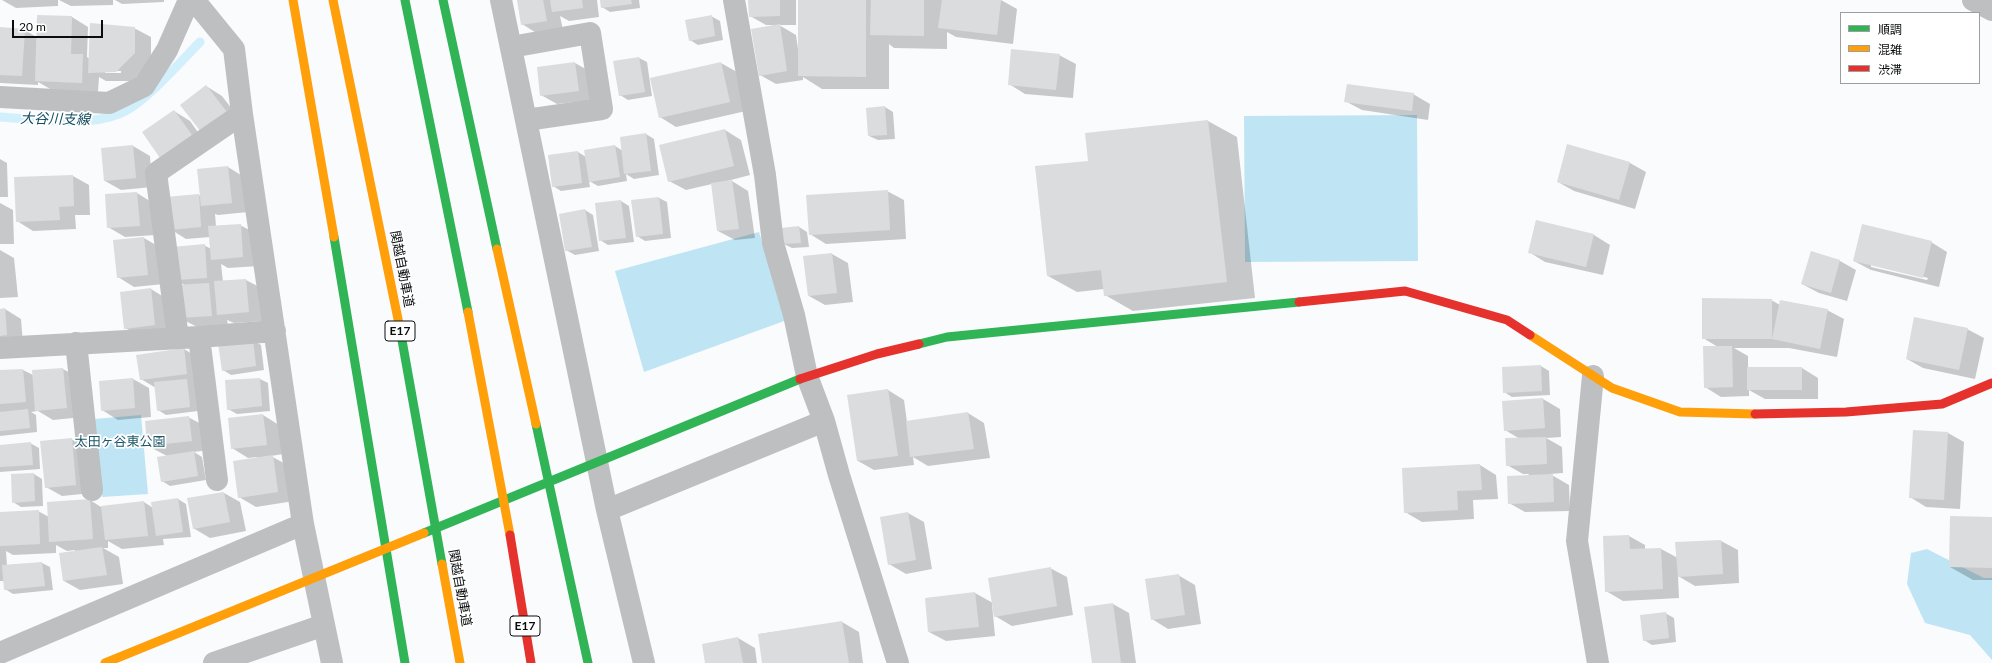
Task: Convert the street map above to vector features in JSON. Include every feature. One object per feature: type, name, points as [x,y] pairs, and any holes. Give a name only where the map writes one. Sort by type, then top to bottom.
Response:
[{"type":"main road","points":[[294,0],[405,663]]},
{"type":"main road","name":"関越自動車道","points":[[333,0],[391,277],[460,663]]},
{"type":"main road","name":"E17","points":[[405,0],[459,260],[516,572],[531,663]]},
{"type":"main road","points":[[443,0],[588,663]]},
{"type":"main road","points":[[105,663],[722,409],[807,376],[877,354],[947,337],[1405,291],[1507,320],[1612,388],[1680,412],[1770,414],[1846,412],[1942,404],[1992,383]]},
{"type":"street","points":[[0,97],[109,103],[144,86],[167,50],[189,0]]},
{"type":"street","points":[[194,0],[234,49],[242,114],[303,524],[332,663]]},
{"type":"street","points":[[501,0],[607,510],[644,663]]},
{"type":"street","points":[[734,0],[765,175],[774,243],[794,315],[807,376],[824,421],[839,475],[898,663]]},
{"type":"street","points":[[1973,0],[1992,10]]},
{"type":"street","points":[[511,47],[590,33],[602,109],[526,120]]},
{"type":"street","points":[[217,480],[156,173],[242,114]]},
{"type":"street","points":[[0,348],[188,338],[275,331]]},
{"type":"street","points":[[76,343],[92,490]]},
{"type":"street","points":[[1593,376],[1577,541],[1598,663]]},
{"type":"street","points":[[607,510],[824,421]]},
{"type":"street","points":[[0,653],[303,524]]},
{"type":"street","points":[[214,663],[324,625]]},
{"type":"green space","points":[[1417,115],[1418,261],[1245,262],[1244,116]]},
{"type":"green space","points":[[759,232],[787,320],[644,372],[615,271]]},
{"type":"green space","name":"太田ヶ谷東公園","points":[[141,415],[148,494],[102,497],[94,419]]},
{"type":"green space","points":[[1927,549],[1984,578],[1992,578],[1992,660],[1970,635],[1925,623],[1907,584],[1911,553]]},
{"type":"building","points":[[517,0],[543,0],[547,21],[521,25]]},
{"type":"building","points":[[550,0],[582,0],[583,8],[552,12]]},
{"type":"building","points":[[600,0],[631,0],[632,4],[601,8]]},
{"type":"building","points":[[748,0],[780,0],[780,16],[749,17]]},
{"type":"building","points":[[798,0],[866,0],[866,77],[798,76]]},
{"type":"building","points":[[871,0],[924,0],[924,36],[870,35]]},
{"type":"building","points":[[942,0],[1001,0],[997,35],[938,28]]},
{"type":"building","points":[[37,15],[72,16],[71,54],[83,54],[82,83],[35,81]]},
{"type":"building","points":[[712,15],[715,36],[689,41],[685,20]]},
{"type":"building","points":[[90,23],[135,27],[135,53],[116,72],[88,73]]},
{"type":"building","points":[[780,24],[787,71],[759,76],[751,29]]},
{"type":"building","points":[[0,27],[25,29],[22,76],[0,75]]},
{"type":"building","points":[[1011,49],[1060,54],[1056,90],[1008,85]]},
{"type":"building","points":[[639,57],[645,92],[619,96],[613,61]]},
{"type":"building","points":[[575,62],[579,91],[540,96],[537,67]]},
{"type":"building","points":[[721,62],[730,102],[659,118],[650,78]]},
{"type":"building","points":[[1347,84],[1414,93],[1412,111],[1344,102]]},
{"type":"building","points":[[206,85],[227,112],[201,132],[180,105]]},
{"type":"building","points":[[885,106],[887,135],[868,136],[866,108]]},
{"type":"building","points":[[174,110],[192,135],[160,158],[142,132]]},
{"type":"building","points":[[1208,120],[1227,282],[1104,296],[1101,270],[1047,276],[1035,166],[1088,161],[1085,133]]},
{"type":"building","points":[[725,129],[734,166],[668,182],[659,145]]},
{"type":"building","points":[[646,133],[651,171],[624,174],[620,137]]},
{"type":"building","points":[[1567,144],[1630,162],[1619,200],[1557,182]]},
{"type":"building","points":[[133,145],[136,178],[104,181],[101,148]]},
{"type":"building","points":[[615,145],[620,177],[589,182],[584,150]]},
{"type":"building","points":[[578,151],[582,183],[552,187],[548,155]]},
{"type":"building","points":[[228,166],[232,203],[201,206],[197,169]]},
{"type":"building","points":[[73,175],[74,206],[59,207],[60,220],[16,222],[14,177]]},
{"type":"building","points":[[732,180],[739,229],[717,231],[711,183]]},
{"type":"building","points":[[888,190],[890,230],[809,235],[806,195]]},
{"type":"building","points":[[137,192],[140,226],[107,228],[105,194]]},
{"type":"building","points":[[199,194],[201,227],[169,230],[166,197]]},
{"type":"building","points":[[659,197],[663,234],[636,237],[631,200]]},
{"type":"building","points":[[621,200],[626,238],[599,241],[595,203]]},
{"type":"building","points":[[585,209],[592,247],[565,251],[559,214]]},
{"type":"building","points":[[1536,220],[1594,234],[1586,267],[1528,253]]},
{"type":"building","points":[[241,224],[243,257],[211,260],[208,226]]},
{"type":"building","points":[[1862,224],[1932,241],[1923,278],[1853,261]]},
{"type":"building","points":[[799,226],[801,243],[783,244],[781,228]]},
{"type":"building","points":[[144,237],[148,275],[117,278],[113,240]]},
{"type":"building","points":[[205,244],[207,278],[175,280],[172,247]]},
{"type":"building","points":[[1811,251],[1840,260],[1831,293],[1801,284]]},
{"type":"building","points":[[832,253],[837,293],[808,296],[803,256]]},
{"type":"building","points":[[246,279],[249,312],[217,315],[214,281]]},
{"type":"building","points":[[209,283],[212,316],[179,318],[177,285]]},
{"type":"building","points":[[151,288],[155,325],[124,329],[120,292]]},
{"type":"building","points":[[1702,298],[1772,299],[1772,339],[1702,339]]},
{"type":"building","points":[[1780,300],[1828,309],[1820,349],[1772,339]]},
{"type":"building","points":[[5,308],[7,335],[0,336],[0,309]]},
{"type":"building","points":[[1914,317],[1968,328],[1959,370],[1906,359]]},
{"type":"building","points":[[253,339],[256,366],[222,371],[218,343]]},
{"type":"building","points":[[1703,346],[1732,346],[1733,387],[1704,388]]},
{"type":"building","points":[[184,348],[187,374],[140,380],[136,355]]},
{"type":"building","points":[[1541,365],[1542,391],[1503,393],[1502,367]]},
{"type":"building","points":[[1747,367],[1802,367],[1802,390],[1747,390]]},
{"type":"building","points":[[63,368],[67,408],[35,411],[32,370]]},
{"type":"building","points":[[23,369],[26,402],[0,404],[0,370]]},
{"type":"building","points":[[133,378],[135,408],[101,411],[99,381]]},
{"type":"building","points":[[260,378],[262,406],[227,410],[225,380]]},
{"type":"building","points":[[187,379],[190,407],[157,411],[154,382]]},
{"type":"building","points":[[888,389],[898,456],[857,461],[847,395]]},
{"type":"building","points":[[1543,398],[1545,428],[1504,431],[1502,401]]},
{"type":"building","points":[[28,409],[30,428],[0,431],[0,412]]},
{"type":"building","points":[[968,412],[974,449],[910,457],[906,421]]},
{"type":"building","points":[[263,414],[267,445],[231,449],[228,418]]},
{"type":"building","points":[[189,416],[192,441],[147,446],[145,421]]},
{"type":"building","points":[[1913,430],[1948,432],[1944,500],[1909,498]]},
{"type":"building","points":[[1546,437],[1547,464],[1506,466],[1505,438]]},
{"type":"building","points":[[72,438],[76,485],[45,488],[40,441]]},
{"type":"building","points":[[31,442],[33,465],[0,467],[0,445]]},
{"type":"building","points":[[194,451],[198,476],[161,482],[157,457]]},
{"type":"building","points":[[273,455],[278,492],[238,498],[233,461]]},
{"type":"building","points":[[1480,464],[1482,490],[1457,491],[1458,510],[1404,513],[1402,468]]},
{"type":"building","points":[[34,473],[35,501],[12,503],[11,474]]},
{"type":"building","points":[[1553,474],[1554,502],[1508,504],[1507,476]]},
{"type":"building","points":[[224,492],[230,522],[193,529],[187,498]]},
{"type":"building","points":[[178,498],[183,532],[156,536],[151,502]]},
{"type":"building","points":[[90,499],[93,539],[49,542],[47,502]]},
{"type":"building","points":[[144,501],[148,536],[105,540],[101,506]]},
{"type":"building","points":[[39,510],[40,544],[0,546],[0,512]]},
{"type":"building","points":[[908,512],[916,560],[888,565],[880,517]]},
{"type":"building","points":[[1950,516],[1992,517],[1992,568],[1949,567]]},
{"type":"building","points":[[1629,535],[1630,549],[1661,548],[1663,589],[1605,592],[1603,536]]},
{"type":"building","points":[[1721,540],[1723,574],[1678,577],[1675,542]]},
{"type":"building","points":[[102,547],[107,575],[63,581],[59,553]]},
{"type":"building","points":[[42,562],[45,586],[4,590],[2,565]]},
{"type":"building","points":[[1051,567],[1057,606],[994,617],[988,578]]},
{"type":"building","points":[[1179,574],[1185,615],[1151,620],[1145,579]]},
{"type":"building","points":[[975,592],[979,627],[928,632],[925,598]]},
{"type":"building","points":[[1113,603],[1121,663],[1092,663],[1084,607]]},
{"type":"building","points":[[1666,612],[1669,638],[1643,641],[1640,615]]},
{"type":"building","points":[[842,621],[849,663],[762,663],[758,634]]},
{"type":"building","points":[[738,637],[743,663],[705,663],[702,644]]},
{"type":"waterway","name":"大谷川支線","points":[[0,117],[45,121],[77,121],[107,118],[121,113],[151,92],[200,42]]},
{"type":"traffic: fast","points":[[405,0],[468,312]]},
{"type":"traffic: fast","points":[[443,0],[497,249]]},
{"type":"traffic: fast","points":[[334,237],[405,663]]},
{"type":"traffic: fast","points":[[919,344],[947,337],[1299,302]]},
{"type":"traffic: fast","points":[[400,329],[442,564]]},
{"type":"traffic: fast","points":[[424,533],[800,379]]},
{"type":"traffic: fast","points":[[536,424],[588,663]]},
{"type":"traffic: slow","points":[[293,0],[334,237]]},
{"type":"traffic: slow","points":[[333,0],[400,329]]},
{"type":"traffic: slow","points":[[497,249],[536,424]]},
{"type":"traffic: slow","points":[[468,312],[510,535]]},
{"type":"traffic: slow","points":[[1530,335],[1612,388],[1680,412],[1755,414]]},
{"type":"traffic: slow","points":[[105,663],[424,533]]},
{"type":"traffic: slow","points":[[442,564],[460,663]]},
{"type":"traffic: jam","points":[[1299,302],[1405,291],[1507,320],[1530,335]]},
{"type":"traffic: jam","points":[[800,379],[877,354],[919,344]]},
{"type":"traffic: jam","points":[[1755,414],[1846,412],[1942,404],[1992,383]]},
{"type":"traffic: jam","points":[[510,535],[531,663]]}]
